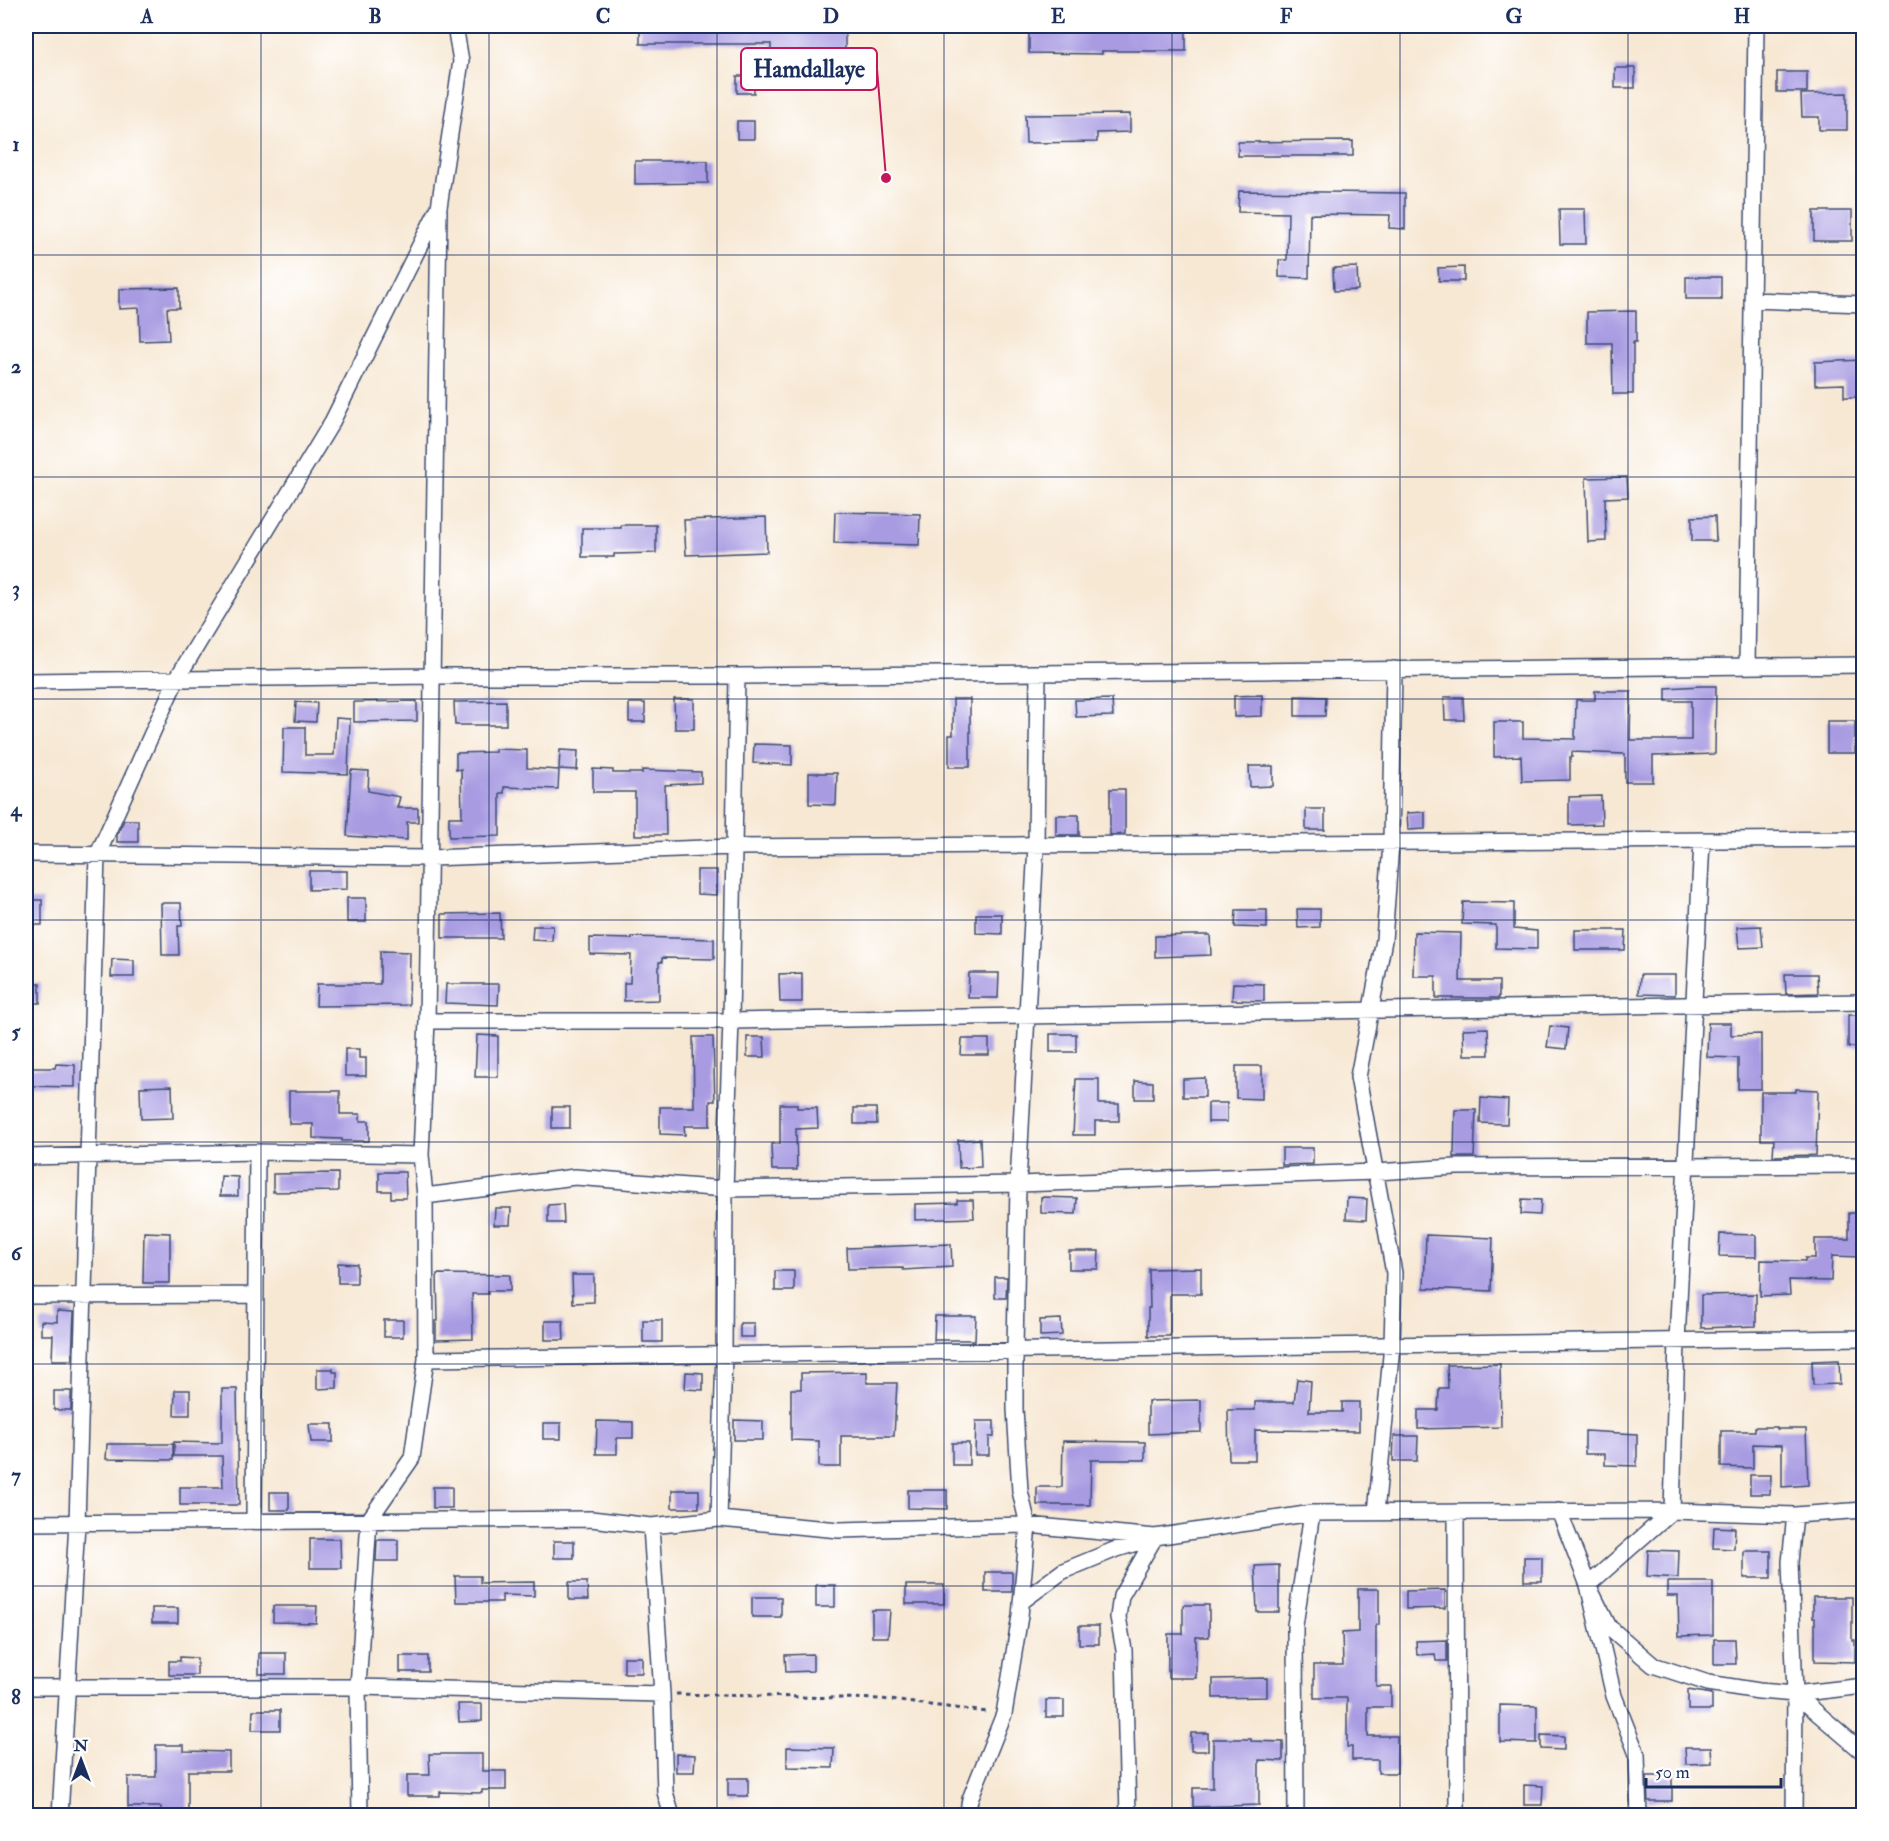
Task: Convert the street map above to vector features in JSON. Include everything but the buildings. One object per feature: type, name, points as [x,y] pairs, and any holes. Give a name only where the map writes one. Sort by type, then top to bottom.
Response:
[{"type":"street","points":[[360,1815],[358,1687],[369,1520],[412,1458],[426,1359],[424,1196],[421,1155],[427,1021],[439,207],[461,61],[455,26]]},
{"type":"street","points":[[1747,666],[1756,26]]},
{"type":"street","points":[[60,1815],[77,1523],[98,855],[176,680],[332,422],[439,207]]},
{"type":"street","points":[[1752,300],[1863,304]]},
{"type":"street","points":[[26,681],[1863,665]]},
{"type":"street","points":[[1376,1513],[1392,1345],[1394,1273],[1358,1077],[1384,940],[1390,843],[1394,669]]},
{"type":"street","points":[[967,1815],[970,1799],[1004,1714],[1021,1602],[1028,1525],[1020,1491],[1015,1409],[1015,1350],[1018,1184],[1036,845],[1038,673]]},
{"type":"street","points":[[718,1519],[724,1354],[725,1190],[737,676]]},
{"type":"street","points":[[26,854],[430,858],[734,848],[1863,839]]},
{"type":"street","points":[[1588,1585],[1672,1511],[1677,1341],[1702,841]]},
{"type":"street","points":[[427,1021],[730,1021],[1863,1002]]},
{"type":"street","points":[[254,1521],[257,1152]]},
{"type":"street","points":[[26,1157],[257,1152],[421,1155]]},
{"type":"street","points":[[424,1196],[575,1177],[725,1190],[1018,1184],[1376,1172],[1456,1167],[1863,1165]]},
{"type":"street","points":[[26,1296],[256,1295]]},
{"type":"street","points":[[426,1359],[1863,1338]]},
{"type":"street","points":[[1021,1602],[1064,1571],[1114,1550],[1155,1537],[1312,1514],[1672,1511],[1795,1515],[1863,1510]]},
{"type":"street","points":[[1559,1511],[1588,1585],[1609,1628],[1653,1665],[1708,1683],[1759,1691],[1794,1694],[1863,1686]]},
{"type":"street","points":[[1456,1512],[1457,1815]]},
{"type":"street","points":[[1296,1815],[1295,1625],[1312,1514]]},
{"type":"street","points":[[1794,1815],[1794,1694],[1790,1562],[1795,1515]]},
{"type":"street","points":[[26,1523],[591,1519],[651,1526],[718,1519],[839,1530],[1028,1525],[1155,1537]]},
{"type":"street","points":[[651,1526],[662,1694],[665,1792],[672,1815]]},
{"type":"street","points":[[1128,1815],[1124,1650],[1118,1617],[1121,1596],[1155,1537]]},
{"type":"street","points":[[1588,1585],[1614,1695],[1637,1754],[1639,1815]]},
{"type":"street","points":[[26,1687],[358,1687],[662,1694]]},
{"type":"street","points":[[1794,1694],[1863,1753]]},
{"type":"path","points":[[662,1694],[882,1699],[1004,1714]]},
{"type":"place","name":"Hamdallaye","points":[[886,178]]}]
